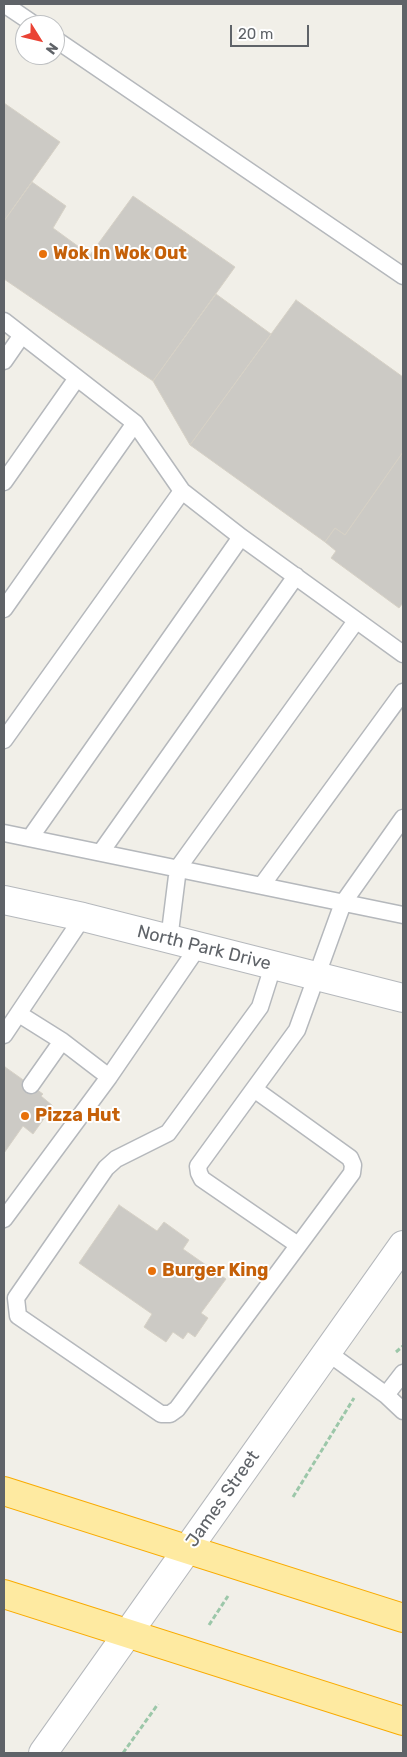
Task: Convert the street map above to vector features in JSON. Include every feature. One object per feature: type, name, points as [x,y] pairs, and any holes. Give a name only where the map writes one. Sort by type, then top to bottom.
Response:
[{"type":"highway","points":[[4,1492],[403,1618]]},
{"type":"highway","points":[[4,1594],[403,1721]]},
{"type":"street","name":"North Park Drive","points":[[4,900],[403,998]]},
{"type":"street","name":"James Street","points":[[43,1753],[403,1245]]},
{"type":"lane","points":[[4,4],[20,15]]},
{"type":"lane","points":[[65,45],[403,276]]},
{"type":"lane","points":[[4,321],[135,423],[182,491],[241,537],[403,654]]},
{"type":"lane","points":[[4,361],[22,336]]},
{"type":"lane","points":[[4,482],[77,378]]},
{"type":"lane","points":[[4,609],[135,423]]},
{"type":"lane","points":[[4,740],[182,491]]},
{"type":"lane","points":[[30,838],[241,537]]},
{"type":"lane","points":[[101,852],[296,576]]},
{"type":"lane","points":[[168,940],[178,868],[356,620]]},
{"type":"lane","points":[[262,885],[403,692]]},
{"type":"lane","points":[[298,1245],[202,1178],[198,1166],[297,1030],[343,902],[403,818]]},
{"type":"lane","points":[[4,833],[403,915]]},
{"type":"lane","points":[[4,1035],[83,918]]},
{"type":"lane","points":[[4,1219],[109,1077],[198,947]]},
{"type":"lane","points":[[254,1089],[350,1158],[353,1165],[352,1173],[177,1409],[170,1414],[161,1414],[18,1316],[15,1308],[16,1298],[106,1168],[116,1159],[168,1133],[260,1007],[274,966]]},
{"type":"lane","points":[[19,1014],[62,1041],[109,1077]]},
{"type":"lane","points":[[31,1085],[62,1041]]},
{"type":"lane","points":[[327,1352],[386,1394],[403,1411]]},
{"type":"lane","points":[[386,1394],[403,1373]]},
{"type":"path","points":[[294,1497],[370,1373],[403,1346]]},
{"type":"path","points":[[209,1625],[228,1596]]},
{"type":"path","points":[[123,1753],[158,1704]]},
{"type":"building","points":[[4,103],[60,142],[4,221]]},
{"type":"building","points":[[32,182],[66,206],[53,228],[90,255],[133,196],[235,267],[153,381],[4,279],[4,221]]},
{"type":"building","points":[[216,294],[271,334],[190,445],[153,381]]},
{"type":"building","points":[[296,300],[403,377],[403,452],[345,535],[335,528],[325,542],[190,445]]},
{"type":"building","points":[[403,452],[403,603],[399,608],[331,558],[336,551],[325,542],[335,528],[345,535]]},
{"type":"building","name":"Pizza Hut","points":[[5,1067],[43,1094],[41,1096],[53,1106],[33,1134],[23,1126],[4,1153]]},
{"type":"building","name":"Burger King","points":[[119,1205],[157,1231],[164,1222],[189,1240],[183,1249],[226,1279],[201,1313],[208,1318],[195,1337],[188,1332],[183,1339],[173,1332],[166,1342],[144,1327],[152,1314],[79,1263]]},
{"type":"place","name":"Wok In Wok Out","points":[[43,254]]},
{"type":"place","name":"Pizza Hut","points":[[25,1116]]},
{"type":"place","name":"Burger King","points":[[152,1271]]}]
